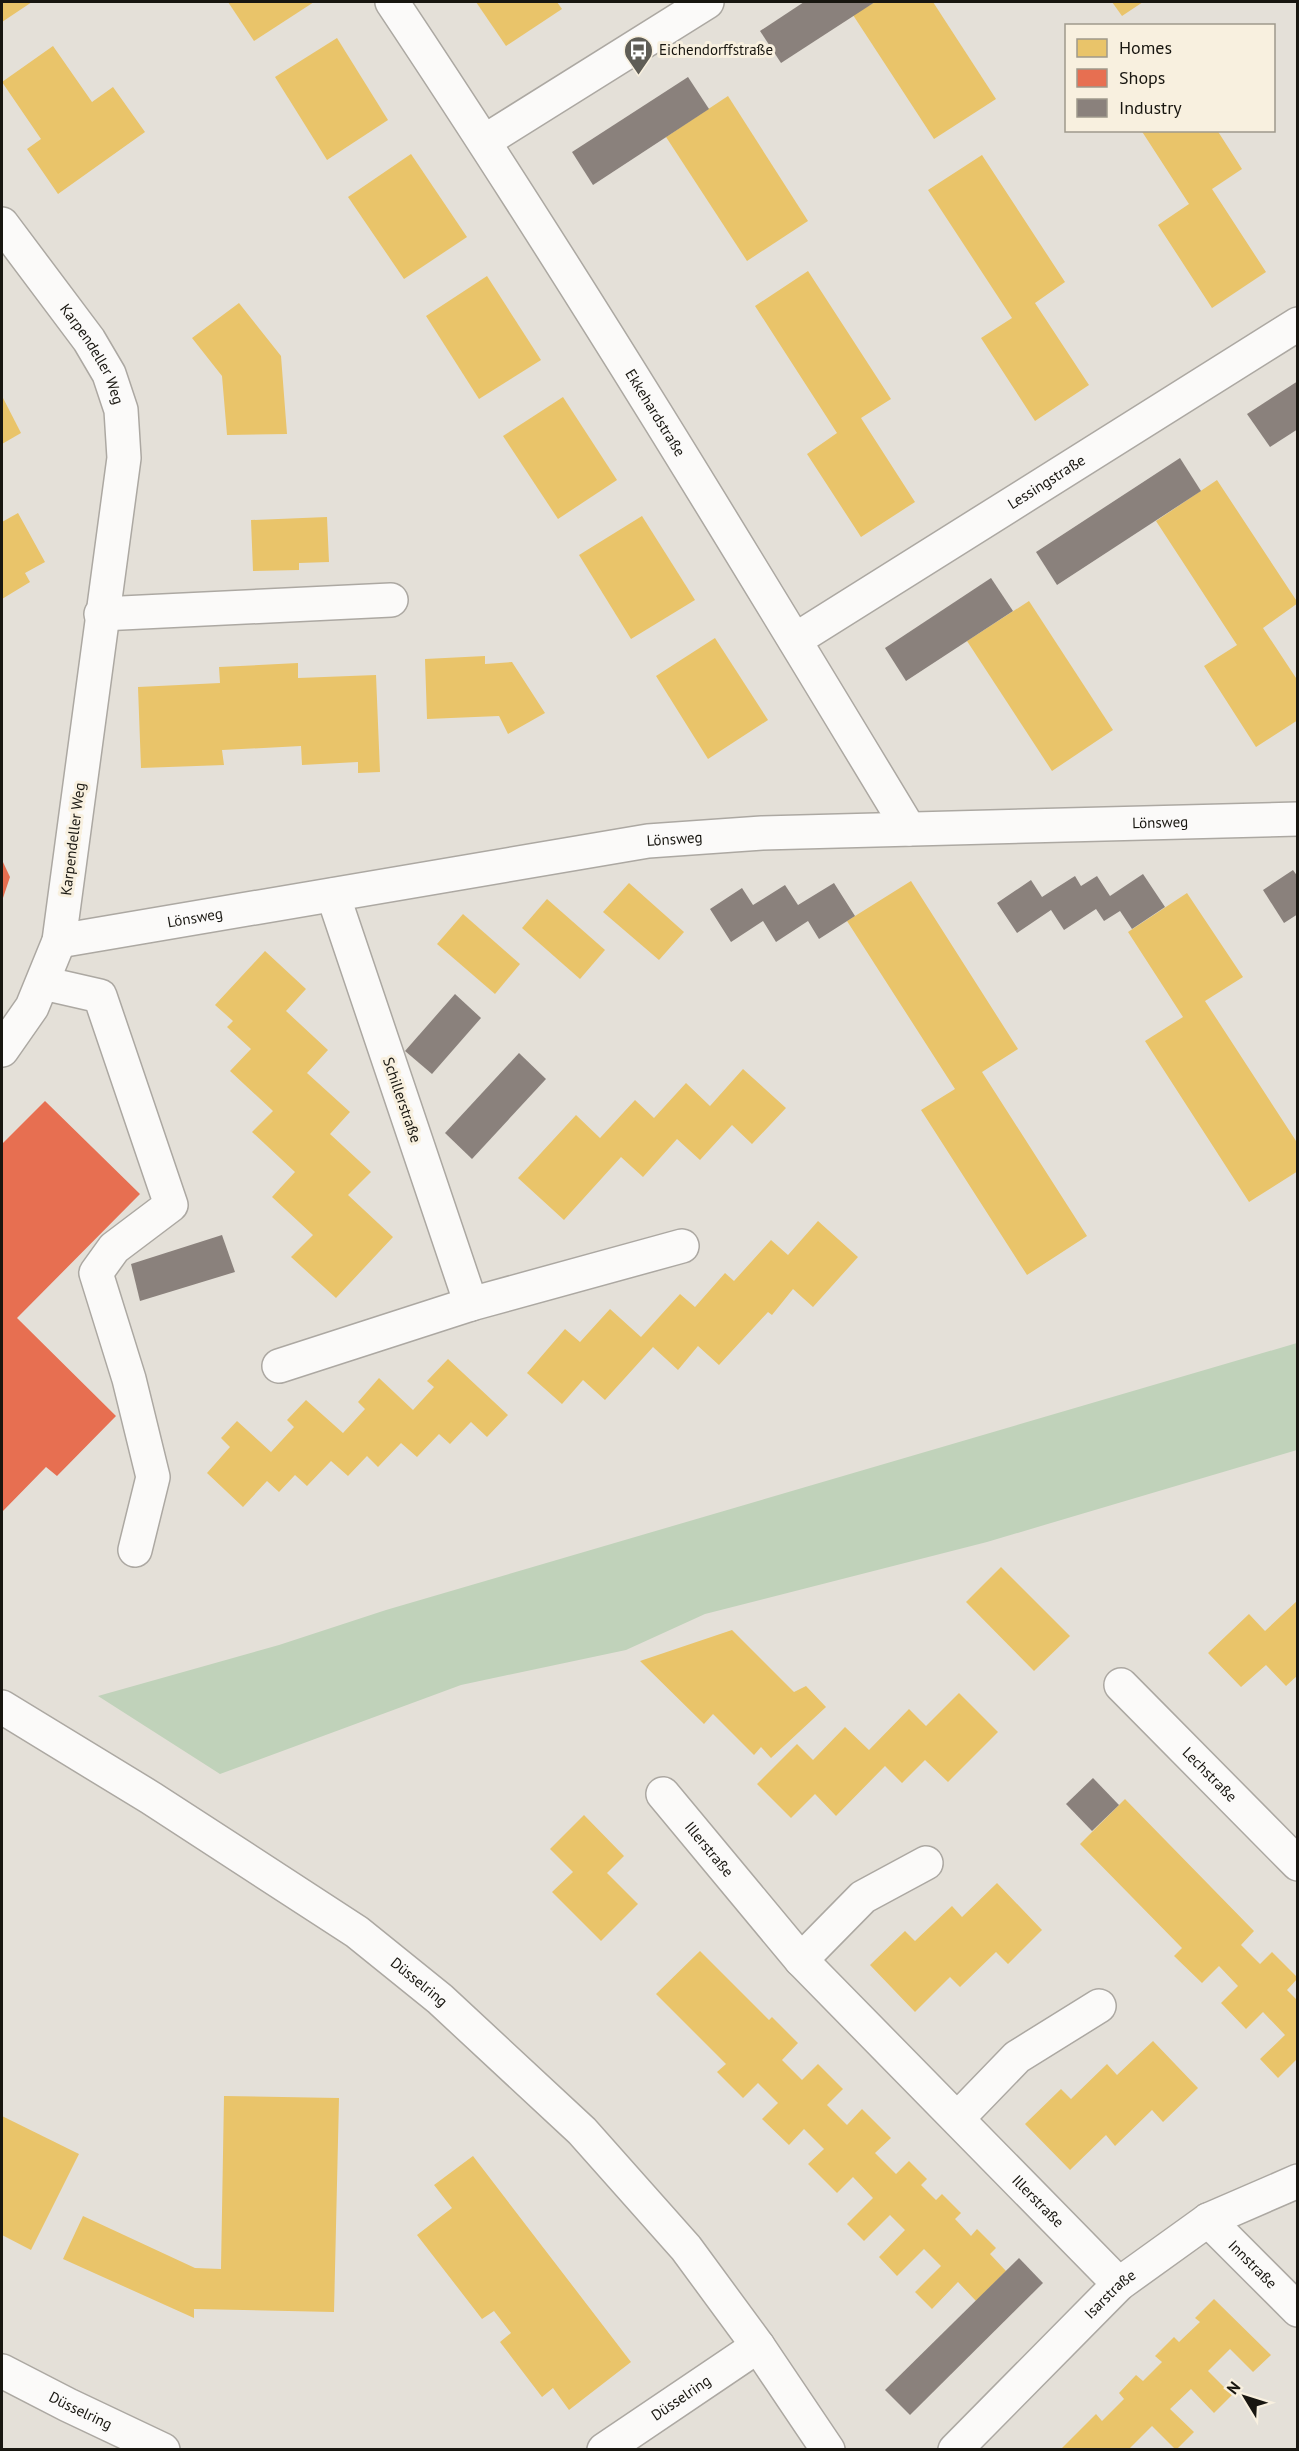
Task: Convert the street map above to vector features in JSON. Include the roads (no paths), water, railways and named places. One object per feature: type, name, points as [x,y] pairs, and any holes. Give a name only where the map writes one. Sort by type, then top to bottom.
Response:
[{"type":"street","name":"Ekkehardstraße","points":[[392,2],[485,141],[795,640],[909,829]]},
{"type":"street","points":[[485,141],[707,2]]},
{"type":"street","name":"Karpendeller Weg","points":[[2,224],[100,358],[109,374],[121,410],[124,458],[101,614],[59,941],[32,1007],[2,1050]]},
{"type":"street","name":"Lessingstraße","points":[[795,640],[1298,324]]},
{"type":"street","points":[[101,614],[392,600]]},
{"type":"street","name":"Lönsweg","points":[[59,941],[648,841],[762,833],[1298,819]]},
{"type":"street","name":"Schillerstraße","points":[[333,895],[471,1304]]},
{"type":"street","points":[[43,983],[100,996],[171,1205],[114,1248],[96,1273],[129,1379],[153,1477],[135,1550]]},
{"type":"street","points":[[279,1366],[471,1304],[682,1246]]},
{"type":"street","name":"Lechstraße","points":[[1121,1685],[1298,1864]]},
{"type":"street","name":"Düsselring","points":[[5,1709],[151,1798],[357,1932],[440,1999],[582,2131],[686,2248],[758,2346],[828,2450]]},
{"type":"street","name":"Illerstraße","points":[[663,1794],[801,1960],[1119,2284]]},
{"type":"street","points":[[801,1960],[863,1897],[926,1863]]},
{"type":"street","points":[[958,2118],[1017,2057],[1099,2006]]},
{"type":"street","name":"Isarstraße","points":[[955,2450],[1119,2284],[1208,2220],[1298,2181]]},
{"type":"street","name":"Innstraße","points":[[1208,2220],[1298,2310]]},
{"type":"street","name":"Düsselring","points":[[604,2450],[758,2346]]},
{"type":"street","name":"Düsselring","points":[[2,2371],[163,2450]]},
{"type":"place","name":"Eichendorffstraße","points":[[638,76]]}]
